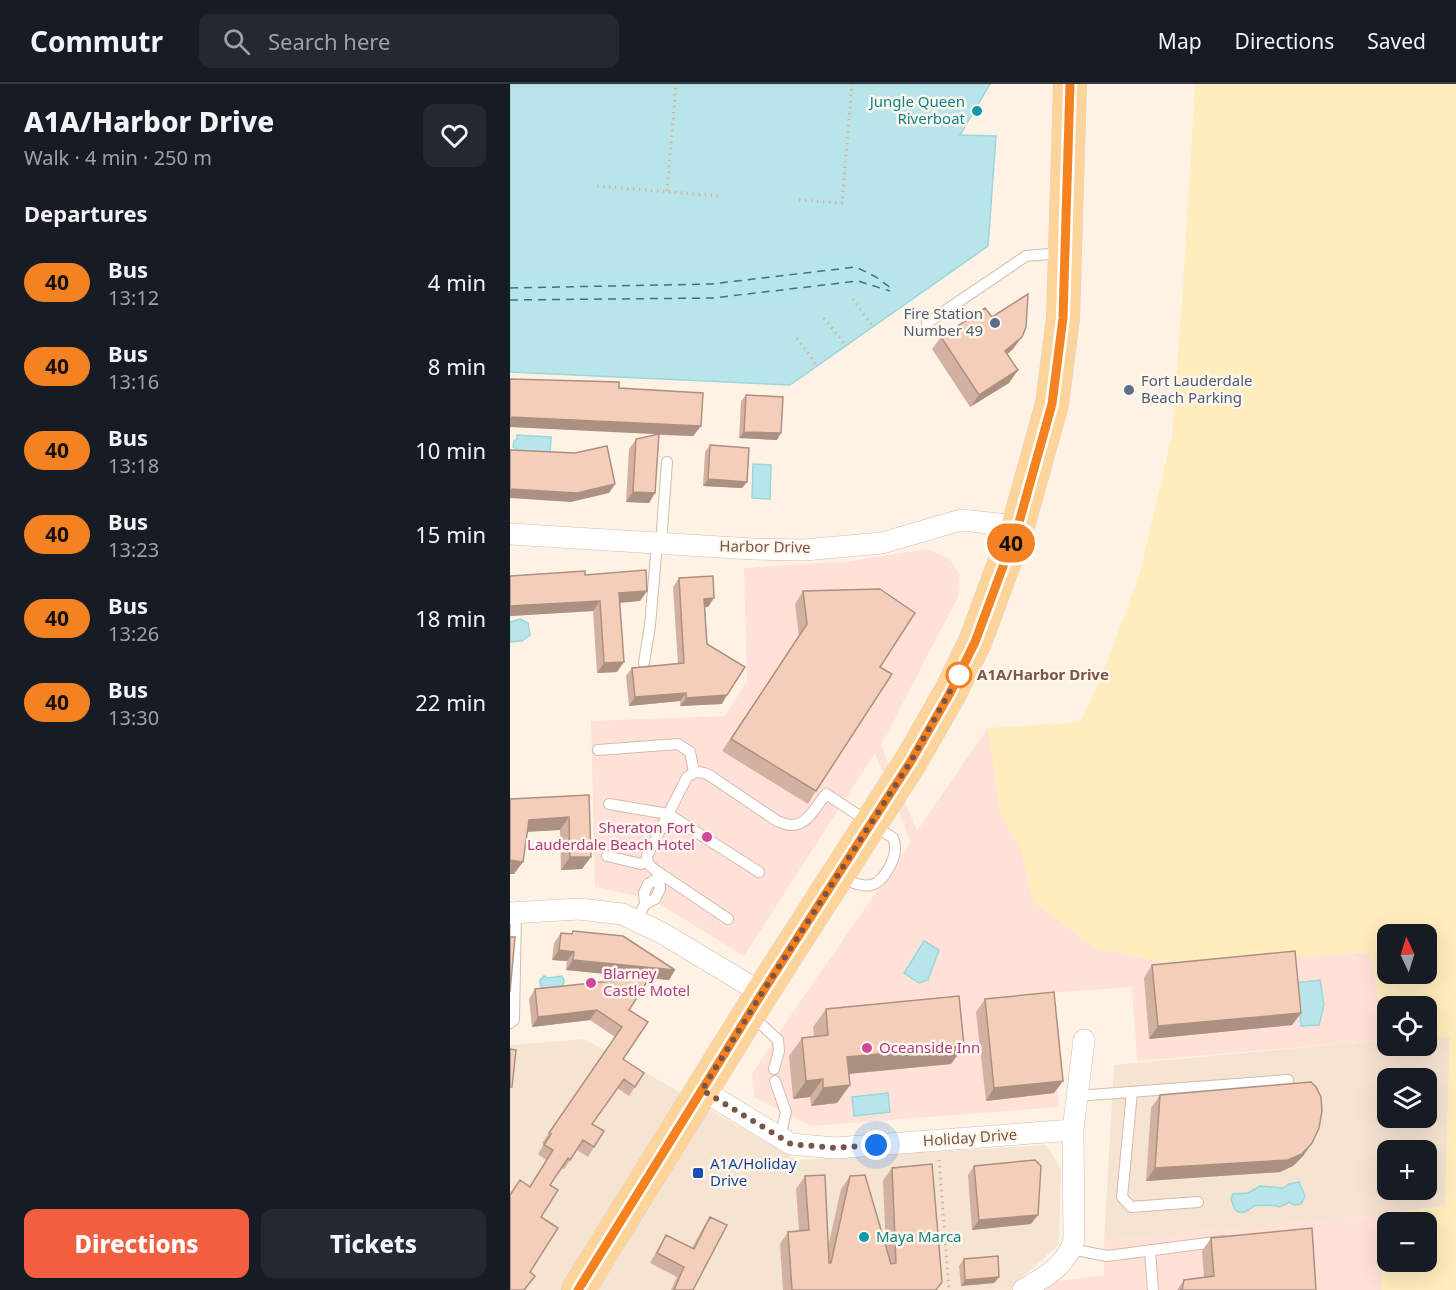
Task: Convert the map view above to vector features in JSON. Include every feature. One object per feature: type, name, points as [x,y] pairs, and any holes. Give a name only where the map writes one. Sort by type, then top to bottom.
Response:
[{"type":"main road","points":[[578,1290],[756,1003],[911,761],[950,693],[975,642],[1018,526],[1052,404],[1063,318],[1070,84]]},
{"type":"street","name":"Harbor Drive","points":[[510,534],[804,550],[882,543],[961,520],[1018,526]]},
{"type":"street","points":[[513,913],[579,909],[622,914],[641,913],[662,933],[756,1003]]},
{"type":"street","points":[[1023,1290],[1057,1269],[1071,1249],[1074,1240],[1073,1131],[1084,1040]]},
{"type":"street","name":"Holiday Drive","points":[[702,1090],[791,1144],[835,1148],[1073,1131]]},
{"type":"lane","points":[[927,323],[1026,256],[1066,252]]},
{"type":"lane","points":[[644,663],[667,462]]},
{"type":"lane","points":[[598,750],[678,744],[690,752],[694,772]]},
{"type":"lane","points":[[729,919],[660,876],[647,862],[647,856],[687,777],[694,772],[710,775],[777,820],[789,825],[798,824],[807,818],[822,791],[872,824]]},
{"type":"lane","points":[[609,804],[668,814],[759,872]]},
{"type":"lane","points":[[607,856],[641,864],[647,862]]},
{"type":"lane","points":[[641,913],[648,884],[660,876]]},
{"type":"lane","points":[[510,1023],[514,1020],[513,913]]},
{"type":"lane","points":[[756,1003],[778,1040],[779,1051],[774,1069]]},
{"type":"lane","points":[[1077,1096],[1288,1080]]},
{"type":"lane","points":[[775,1081],[786,1112],[780,1137]]},
{"type":"lane","points":[[1132,1092],[1122,1197],[1131,1207],[1198,1202]]},
{"type":"lane","points":[[1071,1249],[1107,1256],[1231,1240]]},
{"type":"lane","points":[[1150,1250],[1153,1290]]},
{"type":"path","points":[[667,191],[676,84]]},
{"type":"path","points":[[799,200],[842,203],[852,84]]},
{"type":"path","points":[[597,186],[720,196]]},
{"type":"path","points":[[853,299],[873,327]]},
{"type":"path","points":[[824,318],[846,346]]},
{"type":"path","points":[[797,338],[817,366]]},
{"type":"path","points":[[938,1140],[949,1290]]},
{"type":"shaded area","name":"Sheraton Fort Lauderdale Beach Hotel","points":[[927,549],[948,558],[960,574],[958,597],[881,745],[917,831],[988,728],[1000,812],[1022,853],[1033,901],[1094,947],[1169,964],[1371,952],[1378,996],[1377,1041],[1137,1061],[1132,987],[1048,993],[1059,1107],[811,1126],[755,1098],[752,1074],[911,842],[875,753],[744,956],[651,899],[595,887],[591,721],[725,716],[747,681],[744,568],[851,561]]},
{"type":"shaded area","points":[[1450,1036],[1445,1205],[1400,1212],[1377,1212],[1377,1215],[1104,1241],[1114,1065],[1377,1041],[1377,1056],[1437,1056],[1437,1037]]},
{"type":"shaded area","points":[[584,1039],[797,1160],[1046,1145],[1061,1169],[1059,1244],[1012,1287],[992,1290],[510,1290],[510,1045]]},
{"type":"shaded area","points":[[1377,1215],[1377,1272],[1382,1272],[1382,1290],[992,1290],[1104,1275],[1104,1241]]},
{"type":"sand","points":[[1195,84],[1456,84],[1456,1290],[1382,1290],[1382,1272],[1437,1272],[1437,1212],[1400,1212],[1445,1205],[1450,1037],[1437,1038],[1437,996],[1378,996],[1371,952],[1169,964],[1094,947],[1033,901],[1022,853],[1000,812],[988,728],[1080,722],[1100,681],[1140,573],[1172,435]]},
{"type":"water","points":[[510,84],[990,84],[960,135],[996,136],[988,246],[790,385],[510,372]]},
{"type":"water","points":[[517,435],[551,437],[550,454],[517,452],[513,447]]},
{"type":"water","points":[[753,464],[771,465],[770,499],[752,498]]},
{"type":"water","points":[[520,619],[528,623],[530,635],[522,641],[510,642],[510,622]]},
{"type":"water","points":[[924,941],[939,950],[928,980],[919,983],[904,973]]},
{"type":"water","points":[[544,976],[548,978],[562,976],[563,986],[552,990],[542,988],[540,980]]},
{"type":"water","points":[[1320,980],[1324,1005],[1319,1025],[1301,1026],[1296,983]]},
{"type":"water","points":[[888,1093],[890,1112],[854,1116],[852,1097]]},
{"type":"water","points":[[1299,1182],[1305,1196],[1301,1204],[1294,1205],[1289,1202],[1280,1207],[1256,1205],[1245,1212],[1238,1212],[1231,1199],[1233,1194],[1248,1193],[1260,1186],[1283,1188]]},
{"type":"building","points":[[1028,294],[1026,327],[1022,337],[1005,351],[1018,370],[979,395],[941,337],[985,308],[992,317]]},
{"type":"building","points":[[510,379],[619,382],[619,388],[703,393],[701,426],[510,417]]},
{"type":"building","points":[[746,395],[783,397],[781,433],[744,432]]},
{"type":"building","points":[[659,434],[655,493],[633,492],[636,439]]},
{"type":"building","points":[[710,445],[749,448],[747,482],[708,479]]},
{"type":"building","points":[[607,446],[615,484],[577,493],[510,489],[510,450],[575,453]]},
{"type":"building","points":[[646,570],[647,591],[619,593],[624,662],[604,663],[600,601],[510,606],[510,576],[585,571],[585,575]]},
{"type":"building","points":[[713,576],[714,598],[704,599],[707,644],[745,667],[727,695],[686,698],[686,693],[635,697],[632,668],[684,663],[679,578]]},
{"type":"building","points":[[880,589],[915,613],[880,667],[892,674],[816,791],[731,739],[807,624],[803,591]]},
{"type":"building","points":[[589,795],[591,857],[570,857],[569,817],[529,820],[523,862],[510,860],[510,799]]},
{"type":"building","points":[[573,931],[623,936],[675,970],[573,960],[574,952],[559,950],[561,933],[572,934]]},
{"type":"building","points":[[510,937],[515,937],[510,992]]},
{"type":"building","points":[[1295,951],[1301,1013],[1158,1026],[1152,965]]},
{"type":"building","points":[[650,977],[629,1010],[648,1022],[623,1059],[644,1073],[635,1087],[624,1079],[592,1124],[604,1131],[594,1147],[583,1140],[550,1185],[558,1190],[541,1217],[558,1228],[530,1272],[535,1276],[524,1290],[510,1290],[510,1195],[520,1180],[530,1187],[553,1150],[544,1145],[551,1134],[549,1133],[622,1027],[597,1010],[538,1017],[535,989]]},
{"type":"building","points":[[1054,992],[1063,1081],[994,1088],[985,999]]},
{"type":"building","points":[[959,996],[964,1046],[847,1057],[850,1085],[823,1088],[823,1079],[806,1081],[802,1038],[828,1035],[826,1009]]},
{"type":"building","points":[[510,1049],[516,1050],[512,1087],[510,1087]]},
{"type":"building","points":[[1311,1082],[1321,1097],[1322,1111],[1319,1128],[1312,1143],[1302,1154],[1288,1160],[1155,1168],[1160,1095]]},
{"type":"building","points":[[1035,1160],[1041,1166],[1038,1215],[979,1220],[974,1166]]},
{"type":"building","name":"Maya Marca","points":[[932,1164],[942,1282],[936,1290],[792,1290],[788,1232],[809,1230],[805,1176],[825,1175],[829,1263],[831,1263],[850,1176],[865,1175],[891,1264],[896,1263],[892,1168]]},
{"type":"building","points":[[710,1217],[727,1225],[693,1290],[674,1290],[684,1267],[657,1253],[666,1235],[694,1249]]},
{"type":"building","points":[[1312,1228],[1316,1290],[1182,1290],[1184,1280],[1214,1276],[1211,1238]]},
{"type":"building","points":[[998,1256],[999,1277],[965,1280],[964,1259]]},
{"type":"ferry route","points":[[510,288],[711,284],[856,267],[876,277],[892,289]]},
{"type":"ferry route","points":[[510,300],[713,298],[858,281],[890,291]]},
{"type":"bus line","name":"40","points":[[578,1290],[762,993],[911,761],[950,693],[975,642],[1018,526],[1052,404],[1063,318],[1070,84]]},
{"type":"place","name":"Jungle Queen Riverboat","points":[[977,111]]},
{"type":"place","name":"Fire Station Number 49","points":[[995,323]]},
{"type":"place","name":"Fort Lauderdale Beach Parking","points":[[1129,390]]},
{"type":"place","name":"A1A/Harbor Drive","points":[[959,675]]},
{"type":"place","name":"Sheraton Fort Lauderdale Beach Hotel","points":[[707,837]]},
{"type":"place","name":"Blarney Castle Motel","points":[[591,983]]},
{"type":"place","name":"Oceanside Inn","points":[[867,1048]]},
{"type":"place","name":"A1A/Holiday Drive","points":[[698,1173]]},
{"type":"place","name":"Maya Marca","points":[[864,1237]]},
{"type":"route","points":[[876,1145],[835,1148],[791,1144],[702,1090],[872,824],[911,761],[959,675]]}]
